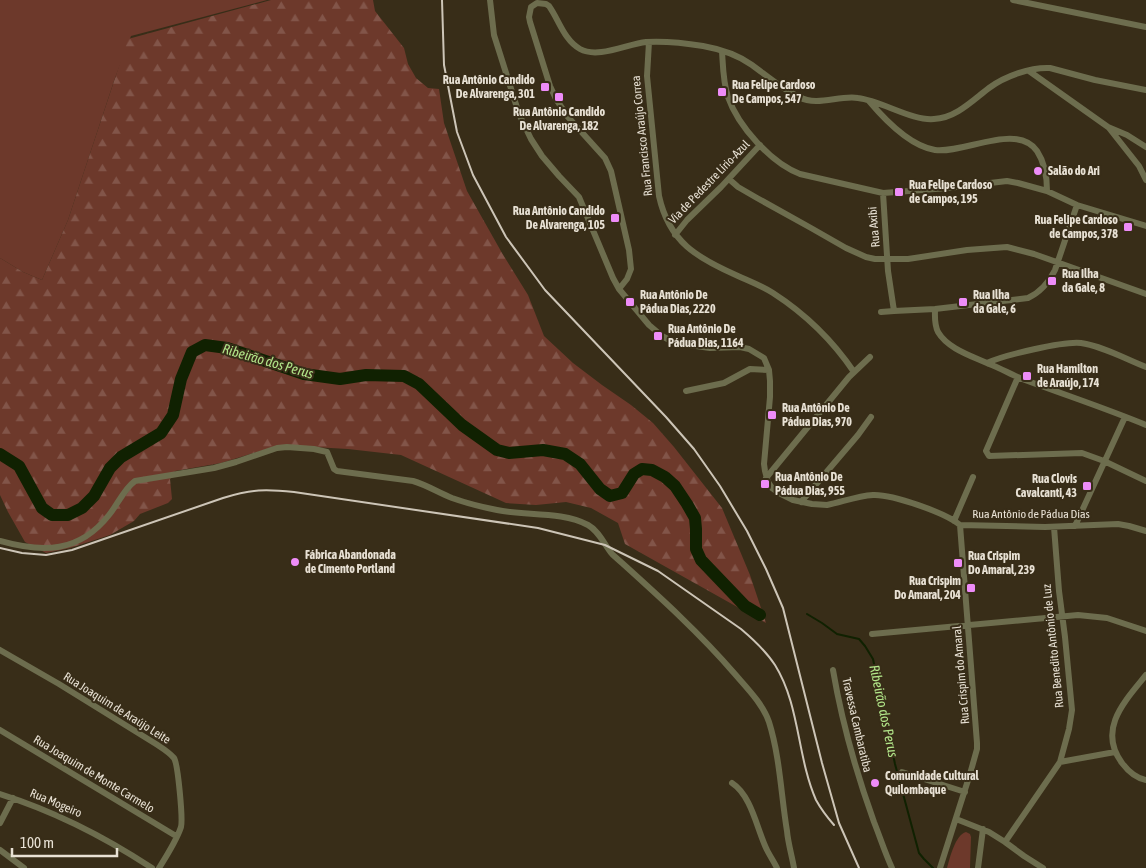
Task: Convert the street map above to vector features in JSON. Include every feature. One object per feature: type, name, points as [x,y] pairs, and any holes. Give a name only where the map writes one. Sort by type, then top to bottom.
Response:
[{"type":"street","points":[[490,0],[494,35],[521,120],[547,163],[579,197],[619,289],[649,325],[673,342],[710,348],[740,347],[749,349],[764,358],[769,370],[770,397],[764,464],[766,478]]},
{"type":"street","points":[[1013,0],[1146,27]]},
{"type":"street","points":[[619,289],[628,279],[631,268],[611,171],[605,158],[568,117],[550,86],[529,17],[530,7],[537,3],[549,6],[566,37],[580,50],[598,52],[649,42],[703,46],[722,51],[746,61],[788,92],[800,98],[814,101],[856,98],[868,100],[924,119],[935,119],[951,114],[964,108],[1000,81],[1016,74],[1043,68],[1146,90]]},
{"type":"street","name":"Rua Francisco Araújo Correa","points":[[649,42],[647,76],[659,196],[662,212],[671,229],[684,245],[703,258],[721,269],[772,292],[797,310],[807,318],[854,372]]},
{"type":"street","points":[[722,51],[725,86],[740,120],[760,146],[784,166],[800,174],[883,193],[1006,181],[1047,191],[1077,205],[1146,226]]},
{"type":"street","points":[[1029,71],[1108,127],[1127,135],[1146,147]]},
{"type":"street","points":[[868,100],[877,112],[892,126],[912,141],[935,150],[947,150],[993,140],[1016,139],[1025,141],[1035,148],[1042,157],[1046,172],[1047,191]]},
{"type":"street","points":[[1108,127],[1139,166],[1146,180]]},
{"type":"street","name":"Via de Pedestre Lírio-Azul","points":[[675,235],[687,220],[760,146]]},
{"type":"street","points":[[729,179],[738,187],[757,198],[846,248],[866,257],[908,258],[1007,247],[1059,262],[1146,294]]},
{"type":"street","name":"Rua Axibi","points":[[883,193],[888,271],[894,311]]},
{"type":"street","points":[[882,312],[935,309],[1028,298],[1043,288],[1051,278],[1059,262],[1077,205]]},
{"type":"street","points":[[935,309],[934,320],[939,333],[949,343],[972,357],[1018,377],[1146,425]]},
{"type":"street","points":[[988,363],[1024,352],[1075,342],[1097,347],[1146,367]]},
{"type":"street","points":[[766,478],[845,382],[870,357]]},
{"type":"street","points":[[686,391],[724,384],[750,369],[769,370]]},
{"type":"street","points":[[1018,377],[986,451],[989,456],[1082,453],[1146,481]]},
{"type":"street","points":[[1075,526],[1125,417]]},
{"type":"street","points":[[801,502],[871,418]]},
{"type":"street","points":[[0,541],[27,547],[60,547],[78,540],[98,526],[135,481],[214,468],[287,447],[327,452],[334,469],[337,471],[413,481],[454,499],[498,510],[559,516],[579,521],[590,526],[599,534],[612,554],[690,625],[731,668],[762,707],[769,721],[778,765],[794,868]]},
{"type":"street","points":[[954,520],[974,477]]},
{"type":"street","name":"Rua Antônio de Pádua Dias","points":[[766,478],[772,488],[779,493],[801,502],[821,506],[875,494],[885,495],[906,501],[954,520],[960,525],[1124,525],[1145,529]]},
{"type":"street","name":"Rua Crispim do Amaral","points":[[940,868],[975,757],[977,743],[960,525]]},
{"type":"street","name":"Rua Benedito Antônio de Luz","points":[[1005,842],[1060,762],[1072,710],[1054,526]]},
{"type":"street","points":[[872,634],[1084,615],[1107,618],[1146,631]]},
{"type":"street","name":"Rua Joaquim de Araújo Leite","points":[[0,650],[156,744],[174,759],[178,777],[181,820],[176,836],[159,868]]},
{"type":"street","name":"Travessa Cambaratiba","points":[[833,670],[842,720],[852,755],[867,802],[892,868]]},
{"type":"street","points":[[1146,675],[1122,705],[1113,724],[1112,737],[1115,752],[1125,767],[1130,773],[1146,780]]},
{"type":"street","name":"Rua Joaquim de Monte Carmelo","points":[[0,730],[176,836]]},
{"type":"street","points":[[1060,762],[1115,752]]},
{"type":"street","points":[[902,772],[964,792]]},
{"type":"street","points":[[732,783],[742,792],[747,800],[767,851],[777,868]]},
{"type":"street","name":"Rua Mogeiro","points":[[0,794],[42,808],[85,828],[125,850],[152,868]]},
{"type":"street","points":[[0,823],[13,798]]},
{"type":"street","points":[[956,819],[983,829],[1043,868]]},
{"type":"street","points":[[978,868],[983,829]]},
{"type":"street","points":[[0,850],[24,868]]},
{"type":"green space","points":[[0,0],[267,0],[131,36],[115,78],[68,220],[42,280],[23,272],[0,258]]},
{"type":"green space","points":[[271,0],[373,0],[375,11],[404,48],[408,64],[416,78],[428,88],[439,89],[444,123],[467,191],[528,295],[544,336],[573,363],[653,423],[722,508],[750,575],[766,623],[625,544],[618,523],[591,508],[566,502],[536,505],[506,503],[401,455],[348,449],[314,447],[270,448],[221,463],[175,471],[170,479],[172,499],[168,503],[140,514],[134,521],[110,535],[70,548],[46,553],[25,542],[0,495],[0,258],[23,272],[42,280],[68,220],[128,39]]},
{"type":"green space","points":[[966,832],[971,837],[970,868],[947,868],[956,842]]},
{"type":"waterway","name":"Ribeirão dos Perus","points":[[0,454],[19,466],[42,508],[52,515],[68,515],[82,508],[94,496],[110,468],[121,457],[161,433],[173,415],[181,379],[192,352],[205,345],[227,348],[304,374],[340,379],[366,375],[404,376],[419,384],[462,425],[497,450],[509,453],[543,450],[565,454],[580,464],[600,489],[610,496],[622,493],[634,474],[642,469],[652,470],[665,477],[675,486],[695,518],[696,549],[701,560],[745,606],[760,615]]},
{"type":"waterway","name":"Ribeirão dos Perus","points":[[807,614],[837,634],[859,639],[873,659],[895,764],[919,853],[933,868]]},
{"type":"railway","points":[[442,0],[444,65],[457,132],[473,175],[506,237],[545,290],[694,449],[720,486],[747,531],[783,608],[839,823],[859,868]]},
{"type":"railway","points":[[0,548],[22,553],[46,555],[72,550],[223,498],[250,491],[267,490],[294,492],[538,528],[605,545],[658,571],[741,629],[768,655],[775,665],[789,697],[805,766],[816,800],[834,825]]},
{"type":"place","name":"Rua Antônio Candido De Alvarenga, 301","points":[[545,87]]},
{"type":"place","name":"Rua Felipe Cardoso De Campos, 547","points":[[722,92]]},
{"type":"place","name":"Rua Antônio Candido De Alvarenga, 182","points":[[559,97]]},
{"type":"place","name":"Salão do Ari","points":[[1038,171]]},
{"type":"place","name":"Rua Felipe Cardoso de Campos, 195","points":[[899,192]]},
{"type":"place","name":"Rua Antônio Candido De Alvarenga, 105","points":[[615,218]]},
{"type":"place","name":"Rua Felipe Cardoso de Campos, 378","points":[[1128,227]]},
{"type":"place","name":"Rua Ilha da Gale, 8","points":[[1052,281]]},
{"type":"place","name":"Rua Antônio De Pádua Dias, 2220","points":[[630,302]]},
{"type":"place","name":"Rua Ilha da Gale, 6","points":[[963,302]]},
{"type":"place","name":"Rua Antônio De Pádua Dias, 1164","points":[[658,336]]},
{"type":"place","name":"Rua Hamilton de Araújo, 174","points":[[1027,376]]},
{"type":"place","name":"Rua Antônio De Pádua Dias, 970","points":[[772,415]]},
{"type":"place","name":"Rua Antônio De Pádua Dias, 955","points":[[765,484]]},
{"type":"place","name":"Rua Clovis Cavalcanti, 43","points":[[1087,486]]},
{"type":"place","name":"Fábrica Abandonada de Cimento Portland","points":[[295,562]]},
{"type":"place","name":"Rua Crispim Do Amaral, 239","points":[[958,563]]},
{"type":"place","name":"Rua Crispim Do Amaral, 204","points":[[971,588]]},
{"type":"place","name":"Comunidade Cultural Quilombaque","points":[[875,783]]}]
